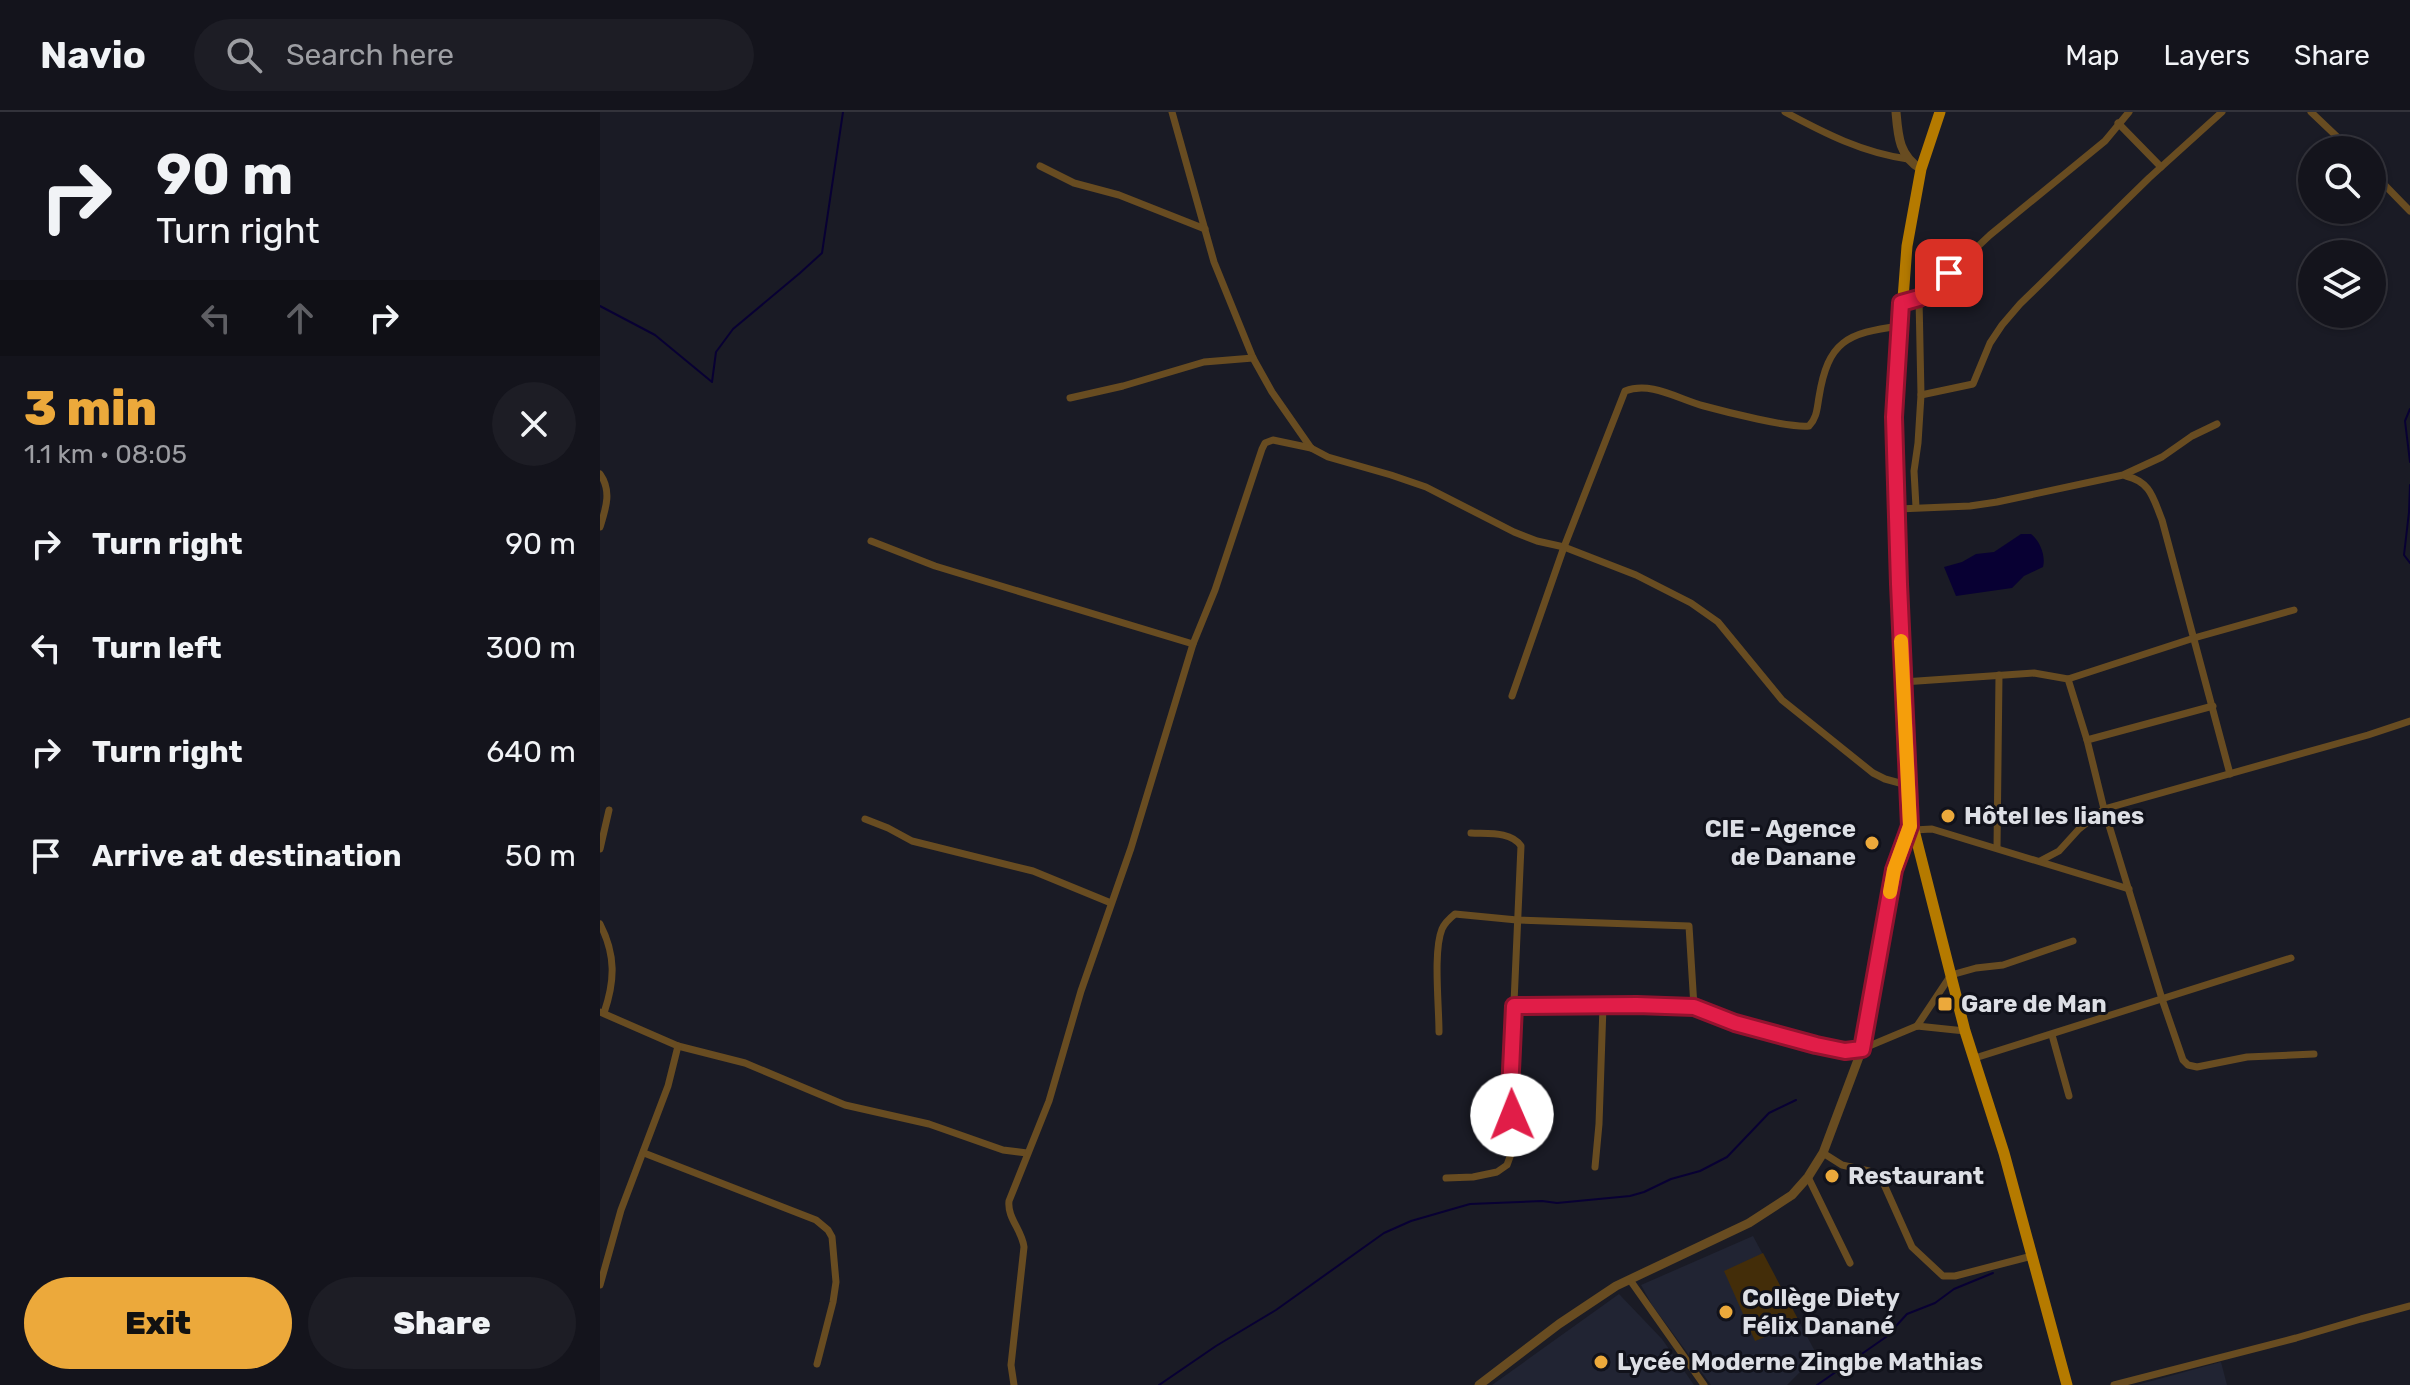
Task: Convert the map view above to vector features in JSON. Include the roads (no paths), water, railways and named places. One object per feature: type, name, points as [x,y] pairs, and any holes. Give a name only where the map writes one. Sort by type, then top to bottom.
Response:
[{"type":"main road","points":[[1940,112],[1921,169],[1907,246],[1894,417],[1907,785],[1912,828],[1925,881],[1965,1031],[2032,1256],[2063,1382]]},
{"type":"street","points":[[1172,112],[1214,262],[1253,358],[1311,448]]},
{"type":"street","points":[[1785,112],[1865,150],[1908,159]]},
{"type":"street","points":[[1896,112],[1901,147],[1908,159],[1921,169]]},
{"type":"street","points":[[1901,303],[1919,298],[2105,141],[2129,112]]},
{"type":"street","points":[[1921,395],[1973,384],[1990,343],[2020,304],[2222,112]]},
{"type":"street","points":[[2311,112],[2336,136]]},
{"type":"street","points":[[2118,123],[2161,167]]},
{"type":"street","points":[[1040,166],[1074,183],[1119,195],[1205,229]]},
{"type":"street","points":[[2386,186],[2410,211]]},
{"type":"street","points":[[1916,507],[1914,471],[1921,395],[1919,298]]},
{"type":"street","points":[[1512,696],[1564,547],[1625,391],[1651,388],[1703,406],[1809,426],[1816,415],[1823,375],[1834,352],[1843,342],[1871,330],[1900,326]]},
{"type":"street","points":[[1070,398],[1204,362],[1253,358]]},
{"type":"street","points":[[1898,509],[1997,502],[2123,475],[2162,457],[2192,436],[2217,424]]},
{"type":"street","points":[[1014,1385],[1011,1365],[1024,1247],[1008,1206],[1046,1111],[1081,991],[1166,736],[1193,644],[1215,590],[1265,443],[1273,440],[1311,448],[1328,457],[1426,487],[1528,538],[1564,547],[1636,575],[1708,614],[1726,630],[1782,700],[1873,773],[1907,785]]},
{"type":"street","points":[[600,474],[607,491],[607,504],[600,527]]},
{"type":"street","points":[[2123,475],[2140,480],[2150,492],[2162,520],[2230,774]]},
{"type":"street","points":[[871,541],[935,566],[1193,644]]},
{"type":"street","points":[[1903,682],[2041,673],[2068,679],[2194,638],[2294,610]]},
{"type":"street","points":[[1997,848],[1999,675]]},
{"type":"street","points":[[2068,679],[2104,809],[2183,1060],[2197,1067],[2247,1057],[2314,1054]]},
{"type":"street","points":[[2087,740],[2213,706]]},
{"type":"street","points":[[2040,861],[2059,851],[2079,829],[2104,809],[2410,721]]},
{"type":"street","points":[[600,849],[609,810]]},
{"type":"street","points":[[865,819],[912,841],[1033,871],[1111,903]]},
{"type":"street","points":[[1479,1385],[1559,1324],[1616,1286],[1749,1223],[1792,1195],[1808,1177],[1823,1153],[1862,1049],[1894,870],[1912,828],[1928,829],[1997,848],[2129,889]]},
{"type":"street","points":[[1446,1178],[1502,1170],[1510,1160],[1512,1144],[1510,1092],[1521,846],[1510,836],[1471,833]]},
{"type":"street","points":[[1439,1032],[1440,938],[1445,925],[1455,914],[1517,920],[1689,926],[1694,1007]]},
{"type":"street","points":[[600,924],[608,942],[613,967],[611,991],[602,1012],[678,1046],[745,1063],[845,1105],[929,1124],[1009,1152],[1027,1153]]},
{"type":"street","points":[[1917,1026],[1951,975],[2003,965],[2073,941]]},
{"type":"street","points":[[1975,1058],[2291,958]]},
{"type":"street","points":[[1514,1006],[1694,1007],[1735,1023],[1845,1051],[1862,1049],[1917,1026],[1965,1031]]},
{"type":"street","points":[[1595,1167],[1603,1006]]},
{"type":"street","points":[[2052,1035],[2069,1096]]},
{"type":"street","points":[[600,1285],[621,1210],[668,1086],[678,1046]]},
{"type":"street","points":[[644,1153],[816,1220],[831,1232],[836,1282],[817,1364]]},
{"type":"street","points":[[1823,1153],[1842,1165],[1877,1174],[1912,1247],[1943,1276],[1955,1276],[2032,1256]]},
{"type":"street","points":[[1808,1177],[1850,1263]]},
{"type":"street","points":[[1630,1280],[1704,1385]]},
{"type":"street","points":[[2114,1385],[2410,1306]]},
{"type":"waterway","points":[[600,306],[655,335],[712,382],[716,352],[733,329],[822,253],[843,112]]},
{"type":"waterway","points":[[2410,409],[2405,421],[2410,462]]},
{"type":"waterway","points":[[2410,485],[2404,555],[2410,563]]},
{"type":"waterway","points":[[1159,1385],[1276,1310],[1384,1233],[1411,1221],[1470,1204],[1557,1203],[1644,1192],[1671,1179],[1700,1171],[1727,1157],[1769,1113],[1796,1100]]},
{"type":"waterway","points":[[1817,1385],[1886,1337],[1907,1314],[1993,1273]]},
{"type":"place","name":"Hôtel les lianes","points":[[1948,816]]},
{"type":"place","name":"CIE - Agence de Danane","points":[[1872,843]]},
{"type":"place","name":"Gare de Man","points":[[1945,1004]]},
{"type":"place","name":"Restaurant","points":[[1832,1176]]},
{"type":"place","name":"Collège Diety Félix Danané","points":[[1726,1312]]},
{"type":"place","name":"Lycée Moderne Zingbe Mathias","points":[[1601,1362]]}]
